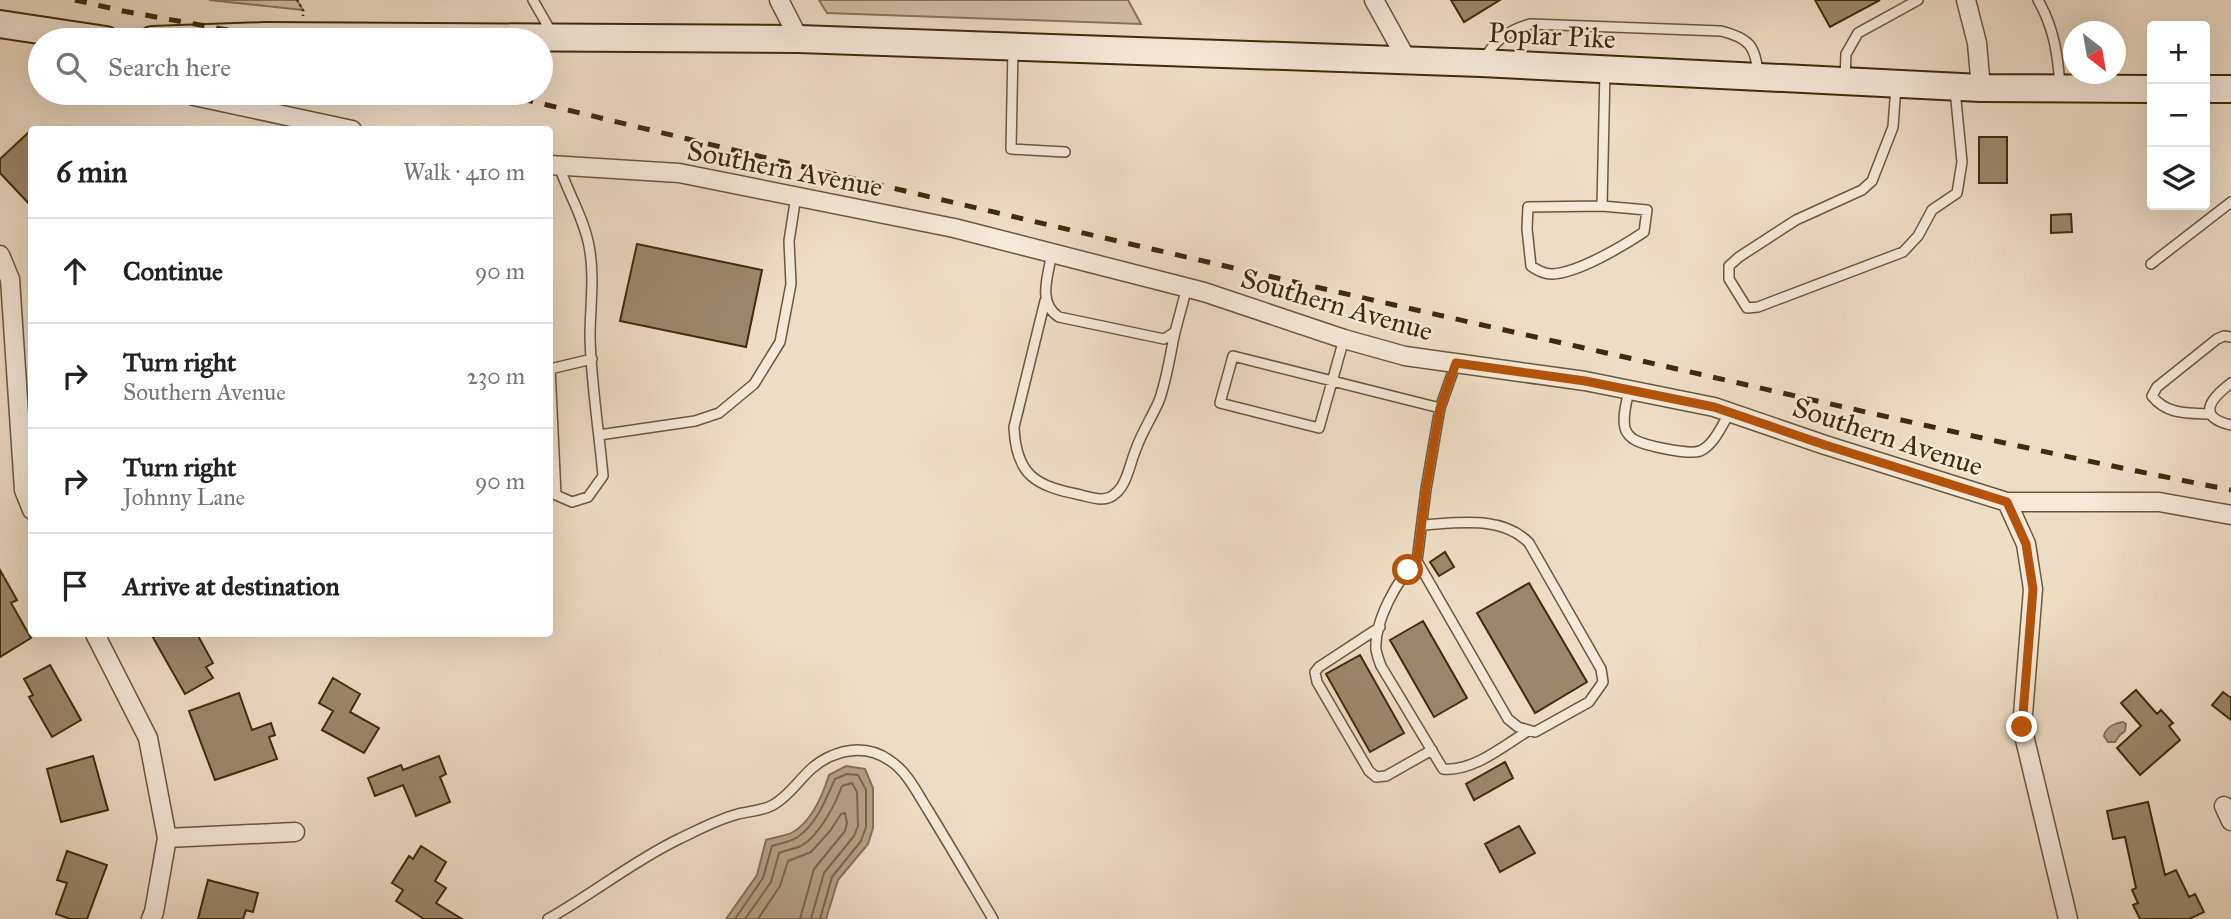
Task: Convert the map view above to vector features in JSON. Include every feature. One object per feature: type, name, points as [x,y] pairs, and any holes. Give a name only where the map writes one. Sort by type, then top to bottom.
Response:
[{"type":"main road","points":[[0,24],[28,28]]},
{"type":"main road","name":"Poplar Pike","points":[[554,37],[799,38],[1481,63],[1981,88],[2147,89]]},
{"type":"main road","points":[[2210,89],[2231,89]]},
{"type":"street","points":[[779,0],[799,38]]},
{"type":"street","points":[[1374,0],[1408,60]]},
{"type":"street","points":[[1966,0],[1977,43],[1981,88]]},
{"type":"street","points":[[267,105],[338,126]]},
{"type":"street","name":"Southern Avenue","points":[[554,166],[679,173],[954,228],[1187,287],[1344,339],[1405,356],[1629,390],[1714,407],[2007,502],[2159,502],[2231,515]]},
{"type":"street","points":[[0,255],[10,279],[24,490],[28,500]]},
{"type":"street","points":[[2007,502],[2026,544],[2033,589],[2022,727],[2068,919]]},
{"type":"street","points":[[97,637],[148,738],[167,838],[154,912],[150,919]]},
{"type":"street","points":[[167,838],[295,832]]},
{"type":"lane","points":[[533,0],[549,28]]},
{"type":"lane","points":[[1845,81],[1846,54],[1858,33],[1918,0]]},
{"type":"lane","points":[[2038,0],[2053,33],[2058,52],[2060,88]]},
{"type":"lane","points":[[1481,63],[1496,41],[1518,27],[1530,24],[1721,31],[1740,36],[1752,46],[1757,58],[1759,77]]},
{"type":"lane","points":[[1013,46],[1011,149],[1065,152]]},
{"type":"lane","points":[[1602,206],[1605,69]]},
{"type":"lane","points":[[1896,84],[1893,127],[1872,181],[1862,190],[1796,220],[1729,266],[1730,279],[1747,308],[1758,307],[1903,252],[1918,236],[1932,210],[1956,192],[1962,162],[1955,87]]},
{"type":"lane","points":[[553,432],[556,495],[572,502],[588,496],[603,476],[592,359],[590,246],[580,215],[554,166]]},
{"type":"lane","points":[[599,435],[695,421],[719,413],[754,384],[780,342],[791,284],[789,241],[796,196]]},
{"type":"lane","points":[[2151,264],[2231,202]]},
{"type":"lane","points":[[1602,206],[1647,209],[1644,232],[1619,249],[1553,274],[1540,272],[1531,266],[1527,229],[1528,207],[1602,206]]},
{"type":"lane","points":[[1052,253],[1045,301],[1014,427],[1015,447],[1021,462],[1028,473],[1050,489],[1109,499],[1123,485],[1141,435],[1163,388],[1187,287]]},
{"type":"lane","points":[[1045,301],[1051,312],[1059,317],[1153,338],[1164,339],[1175,332]]},
{"type":"lane","points":[[2210,414],[2174,412],[2160,407],[2152,396],[2157,387],[2217,339],[2231,337]]},
{"type":"lane","points":[[1344,339],[1333,380],[1319,428],[1220,403],[1233,356],[1333,380],[1440,408]]},
{"type":"lane","points":[[553,367],[592,359]]},
{"type":"lane","points":[[1456,363],[1440,408],[1417,561],[1399,581],[1380,627],[1376,651],[1381,666],[1443,769],[1465,767],[1528,731]]},
{"type":"lane","points":[[2231,383],[2216,395],[2210,404],[2210,414],[2217,422],[2231,425]]},
{"type":"lane","points":[[1629,390],[1625,420],[1628,435],[1636,440],[1671,449],[1692,453],[1702,450],[1712,442],[1730,412]]},
{"type":"lane","points":[[1417,561],[1508,719],[1518,727],[1535,732],[1589,702],[1603,682],[1601,669],[1530,543],[1520,533],[1488,523],[1422,525]]},
{"type":"lane","points":[[1380,627],[1319,667],[1315,672],[1317,682],[1369,771],[1376,778],[1386,776],[1432,750]]},
{"type":"lane","points":[[548,919],[653,852],[737,814],[771,806],[783,798],[806,771],[829,757],[858,749],[871,751],[888,759],[900,769],[946,839],[993,919]]},
{"type":"shaded area","points":[[209,0],[297,0],[303,10]]},
{"type":"shaded area","points":[[819,0],[1128,0],[1141,24],[827,13]]},
{"type":"water","points":[[2114,724],[2126,724],[2125,731],[2115,742],[2108,742],[2104,736],[2107,730]]},
{"type":"water","points":[[846,766],[865,769],[873,788],[873,828],[868,844],[838,880],[826,919],[726,919],[757,875],[766,840],[800,827],[816,806],[829,775]]},
{"type":"building","points":[[1451,0],[1500,0],[1464,22]]},
{"type":"building","points":[[1815,0],[1880,0],[1830,27]]},
{"type":"building","points":[[28,133],[28,203],[0,173],[0,159]]},
{"type":"building","points":[[1979,137],[2007,137],[2007,183],[1979,183]]},
{"type":"building","points":[[2071,214],[2072,232],[2051,233],[2051,215]]},
{"type":"building","points":[[637,244],[762,270],[746,347],[620,321]]},
{"type":"building","points":[[1445,552],[1454,567],[1439,576],[1430,562]]},
{"type":"building","points":[[0,570],[17,600],[11,603],[28,637],[31,638],[0,657]]},
{"type":"building","points":[[1529,583],[1587,682],[1535,713],[1477,613]]},
{"type":"building","points":[[1423,621],[1467,698],[1434,717],[1390,640]]},
{"type":"building","points":[[153,637],[199,637],[213,663],[206,667],[213,678],[185,694]]},
{"type":"building","points":[[1360,655],[1404,733],[1370,752],[1326,674]]},
{"type":"building","points":[[50,665],[81,720],[52,737],[29,697],[33,695],[24,679]]},
{"type":"building","points":[[333,678],[360,694],[350,712],[379,728],[364,753],[322,730],[333,711],[319,703]]},
{"type":"building","points":[[2136,690],[2157,714],[2161,710],[2173,723],[2169,726],[2180,740],[2140,775],[2117,748],[2141,726],[2121,703]]},
{"type":"building","points":[[2223,692],[2231,698],[2231,720],[2212,705]]},
{"type":"building","points":[[239,693],[252,730],[271,723],[275,735],[269,737],[277,759],[215,780],[189,711]]},
{"type":"building","points":[[93,756],[108,810],[61,822],[47,769]]},
{"type":"building","points":[[439,756],[446,774],[440,777],[450,802],[416,816],[403,785],[375,796],[368,778],[401,765],[403,770]]},
{"type":"building","points":[[1505,762],[1513,778],[1474,800],[1466,784]]},
{"type":"building","points":[[2148,802],[2165,875],[2176,870],[2189,897],[2195,894],[2204,912],[2189,919],[2140,919],[2133,905],[2138,903],[2132,890],[2136,888],[2125,837],[2113,839],[2107,811]]},
{"type":"building","points":[[1519,826],[1535,853],[1500,872],[1485,844]]},
{"type":"building","points":[[421,846],[446,862],[435,881],[446,888],[436,903],[462,919],[424,919],[396,901],[403,890],[392,883],[409,856],[413,859]]},
{"type":"building","points":[[67,851],[107,865],[87,919],[70,919],[56,914],[67,883],[57,880]]},
{"type":"building","points":[[208,880],[258,893],[253,912],[246,910],[243,919],[198,919]]},
{"type":"railway","points":[[75,0],[217,28]]},
{"type":"railway","points":[[548,105],[1339,292],[2078,459],[2231,490]]},
{"type":"route","points":[[1408,570],[1417,561],[1440,408],[1456,363],[1585,381],[1714,407],[2007,502],[2026,544],[2033,589],[2022,727]]}]
